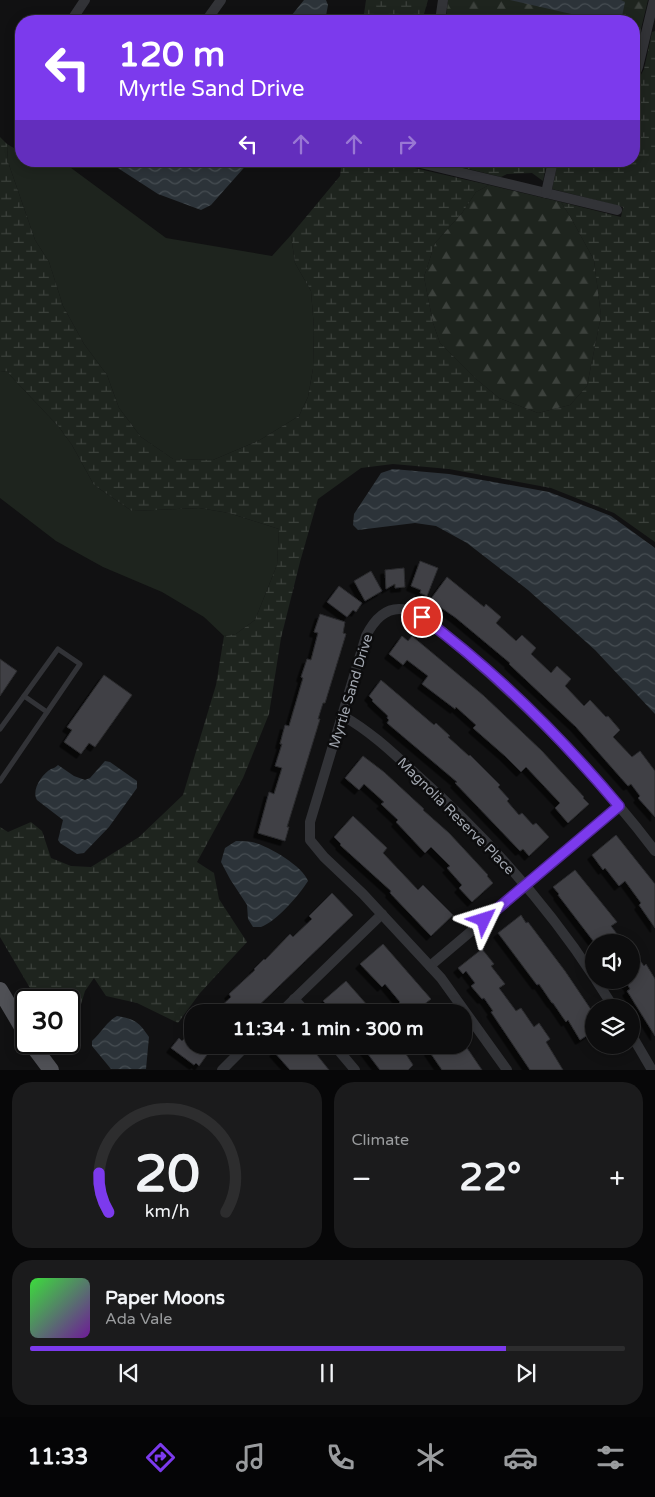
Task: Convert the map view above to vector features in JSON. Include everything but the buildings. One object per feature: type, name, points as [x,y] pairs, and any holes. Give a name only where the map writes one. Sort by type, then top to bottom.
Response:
[{"type":"main road","points":[[0,990],[15,1015]]},
{"type":"main road","points":[[0,1005],[15,1024]]},
{"type":"main road","points":[[39,1054],[51,1070]]},
{"type":"street","points":[[75,15],[85,0]]},
{"type":"street","points":[[210,15],[221,0]]},
{"type":"street","points":[[441,15],[442,0]]},
{"type":"street","points":[[640,59],[654,0]]},
{"type":"street","points":[[442,167],[617,210]]},
{"type":"street","points":[[546,193],[552,167]]},
{"type":"street","name":"Myrtle Sand Drive","points":[[507,1070],[471,1018],[430,966],[382,914],[324,857],[310,840],[310,822],[366,636],[374,621],[383,614],[394,610],[407,610],[422,617],[440,630],[521,702],[563,743],[619,806],[655,851]]},
{"type":"street","name":"Magnolia Reserve Place","points":[[342,716],[361,726],[431,787],[468,824],[545,909],[585,965]]},
{"type":"street","points":[[430,966],[619,806]]},
{"type":"street","points":[[289,1004],[382,914]]},
{"type":"street","points":[[294,999],[299,1004]]},
{"type":"street","points":[[640,1049],[652,1070]]},
{"type":"street","points":[[222,1070],[238,1054]]},
{"type":"street","points":[[342,1054],[355,1070]]},
{"type":"lane","points":[[0,729],[58,649],[80,664],[0,781]]},
{"type":"lane","points":[[24,696],[47,712]]},
{"type":"green space","points":[[366,0],[428,0],[424,15],[364,15]]},
{"type":"green space","points":[[448,0],[648,0],[640,33],[640,15],[447,15]]},
{"type":"green space","points":[[655,31],[655,542],[614,513],[551,488],[449,469],[393,464],[361,468],[318,499],[281,638],[269,714],[243,778],[197,862],[214,873],[219,899],[247,942],[192,1004],[184,1004],[184,1015],[178,1023],[137,1003],[106,996],[94,978],[85,991],[80,1008],[80,989],[31,989],[0,937],[0,827],[8,832],[31,822],[42,831],[51,858],[71,866],[91,867],[139,837],[183,795],[216,685],[224,636],[236,634],[255,620],[277,565],[279,529],[229,513],[199,508],[132,511],[94,485],[72,445],[59,427],[8,371],[0,372],[0,137],[7,144],[8,162],[35,240],[49,262],[63,306],[84,344],[107,375],[119,408],[141,437],[173,459],[213,460],[260,440],[299,416],[308,397],[313,369],[314,328],[311,291],[295,263],[291,235],[340,176],[341,167],[410,167],[489,185],[476,192],[462,213],[435,243],[424,277],[433,323],[440,343],[476,379],[499,398],[538,413],[570,405],[587,386],[601,316],[594,260],[561,202],[621,217],[623,207],[552,189],[557,167],[640,167],[640,77],[644,69],[652,32]]},
{"type":"green space","points":[[7,144],[15,149],[15,167],[70,167],[166,238],[272,256],[291,235],[295,263],[311,291],[314,328],[313,369],[308,397],[299,416],[260,440],[213,460],[173,459],[141,437],[119,408],[107,375],[84,344],[63,306],[49,262],[35,240],[8,162]]},
{"type":"green space","points":[[460,167],[546,167],[543,181],[532,173],[507,174],[501,177]]},
{"type":"green space","points":[[489,185],[561,202],[594,260],[601,316],[587,386],[570,405],[538,413],[499,398],[476,379],[440,343],[433,323],[424,277],[435,243],[462,213],[476,192]]},
{"type":"green space","points":[[8,371],[59,427],[72,445],[94,485],[132,511],[199,508],[229,513],[279,529],[277,565],[255,620],[236,634],[224,636],[204,617],[162,592],[103,567],[56,541],[0,498],[0,372]]},
{"type":"water","points":[[304,0],[326,0],[328,5],[326,15],[292,15]]},
{"type":"water","points":[[510,0],[621,0],[625,2],[622,15],[576,15]]},
{"type":"water","points":[[116,167],[245,167],[211,205],[201,210],[158,194]]},
{"type":"water","points":[[393,469],[449,474],[549,492],[611,516],[655,548],[655,714],[595,650],[528,590],[467,543],[436,526],[415,523],[358,530],[353,525],[354,514],[381,473]]},
{"type":"water","points":[[105,761],[110,762],[137,781],[137,788],[109,827],[84,853],[77,854],[58,840],[63,820],[37,800],[36,787],[48,771],[58,765],[74,776],[85,780],[90,778]]},
{"type":"water","points":[[236,841],[252,842],[275,852],[299,869],[308,881],[294,900],[274,920],[261,927],[253,927],[248,919],[247,905],[221,862],[225,848]]},
{"type":"water","points":[[117,1016],[136,1022],[149,1037],[146,1069],[111,1069],[92,1046],[92,1041]]},
{"type":"route","points":[[422,617],[440,630],[528,708],[563,743],[619,806],[484,920]]}]
